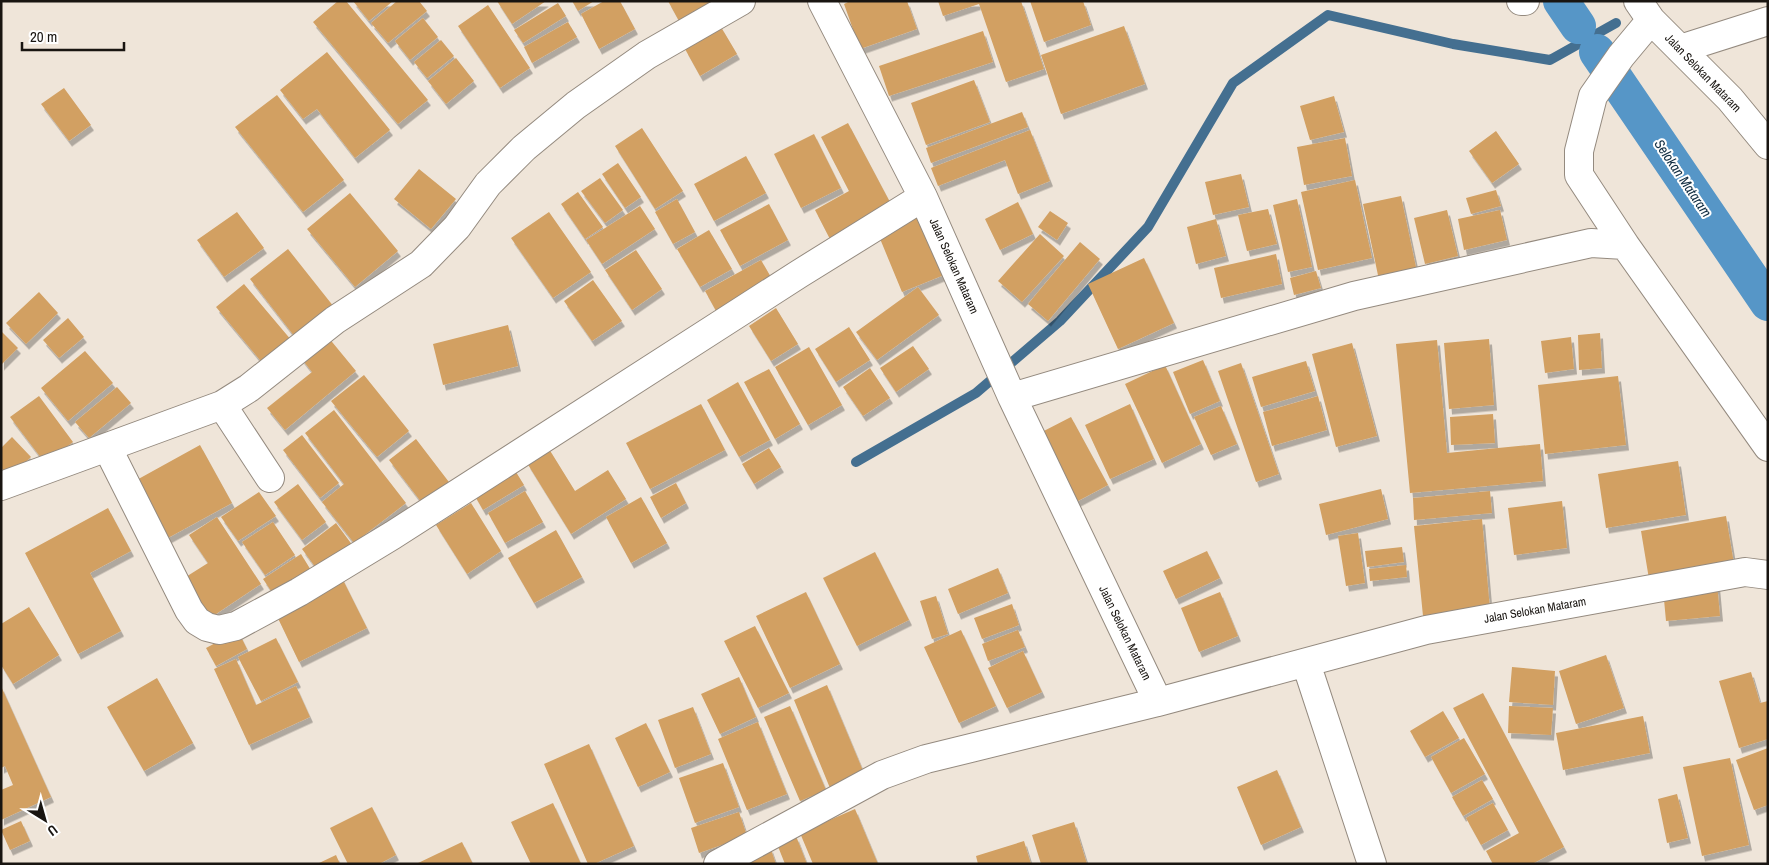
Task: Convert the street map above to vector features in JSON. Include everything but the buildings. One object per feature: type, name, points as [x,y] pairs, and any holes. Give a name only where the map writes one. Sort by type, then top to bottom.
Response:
[{"type":"street","points":[[1,486],[222,405],[249,388],[335,320],[421,264],[457,228],[488,184],[524,148],[576,105],[647,55],[741,1]]},
{"type":"street","name":"Jalan Selokan Mataram","points":[[822,1],[923,197],[1012,397],[1158,702],[1426,630],[1744,572],[1768,574]]},
{"type":"street","points":[[1644,11],[1622,56],[1593,96],[1579,151],[1579,175],[1625,245],[1768,448]]},
{"type":"street","name":"Jalan Selokan Mataram","points":[[1644,11],[1730,99],[1768,145]]},
{"type":"street","points":[[1680,49],[1768,21]]},
{"type":"street","points":[[107,447],[189,610],[197,621],[207,627],[219,630],[236,626],[299,592],[393,535],[799,274],[923,197]]},
{"type":"street","points":[[1012,397],[1354,296],[1591,243],[1625,245]]},
{"type":"street","points":[[222,405],[270,478]]},
{"type":"street","points":[[1306,663],[1372,864]]},
{"type":"street","points":[[718,864],[882,775],[926,758],[1158,702]]},
{"type":"waterway","name":"Selokan Mataram","points":[[1561,1],[1578,26]]},
{"type":"waterway","points":[[856,462],[976,393],[1060,321],[1148,227],[1233,83],[1328,15],[1453,44],[1550,60],[1616,23]]},
{"type":"waterway","name":"Selokan Mataram","points":[[1597,52],[1768,303]]}]
